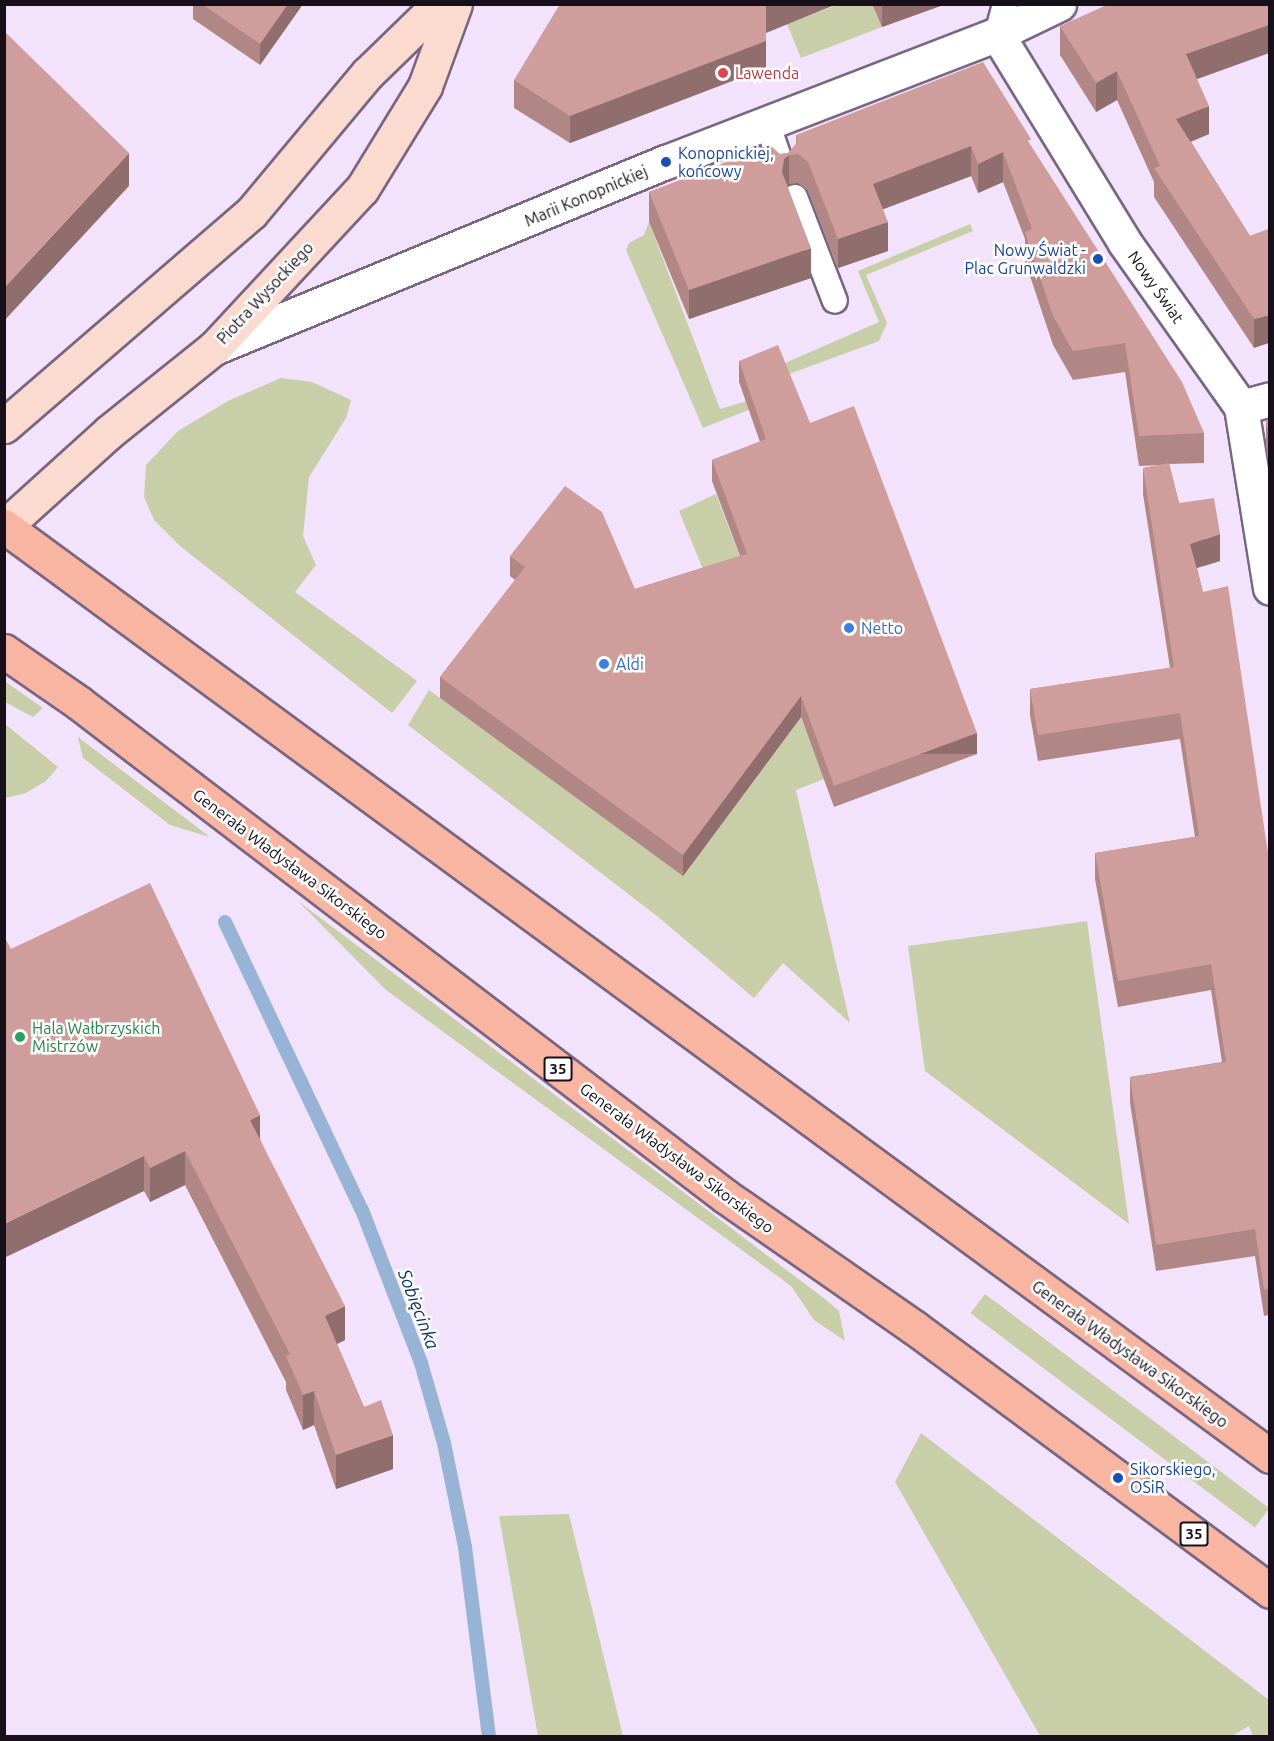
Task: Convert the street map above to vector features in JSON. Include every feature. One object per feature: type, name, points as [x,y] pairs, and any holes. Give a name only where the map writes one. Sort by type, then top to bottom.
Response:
[{"type":"main road","name":"Generała Władysława Sikorskiego","points":[[5,526],[1269,1456]]},
{"type":"main road","name":"Generała Władysława Sikorskiego","points":[[4,651],[79,703],[725,1196],[915,1328],[1269,1591]]},
{"type":"street","points":[[4,426],[251,213],[367,74],[438,4]]},
{"type":"street","name":"Piotra Wysockiego","points":[[5,526],[109,432],[214,348],[362,189],[425,86],[455,4]]},
{"type":"street","name":"Marii Konopnickiej","points":[[214,348],[767,123],[1001,19],[1059,4]]},
{"type":"street","name":"Nowy Świat","points":[[1001,19],[1125,243],[1255,403],[1269,588]]},
{"type":"lane","points":[[767,123],[783,169]]},
{"type":"lane","points":[[795,197],[835,301]]},
{"type":"green space","points":[[872,4],[882,27],[801,58],[787,24],[837,5]]},
{"type":"green space","points":[[649,222],[720,409],[747,401],[778,366],[879,322],[858,271],[970,224],[973,231],[866,275],[887,323],[879,341],[789,374],[794,392],[703,428],[626,250],[629,243],[644,235]]},
{"type":"green space","points":[[281,378],[312,382],[351,400],[346,418],[309,477],[303,536],[316,565],[295,592],[417,681],[392,713],[180,546],[154,520],[144,497],[146,465],[178,431],[228,401]]},
{"type":"green space","points":[[716,494],[824,779],[796,790],[850,1023],[783,963],[754,998],[657,916],[408,725],[429,690],[683,875],[777,749],[679,511]]},
{"type":"green space","points":[[5,681],[43,708],[33,717],[5,702]]},
{"type":"green space","points":[[5,724],[58,767],[46,781],[26,793],[5,798]]},
{"type":"green space","points":[[78,737],[210,837],[170,825],[83,758]]},
{"type":"green space","points":[[298,901],[825,1299],[839,1311],[845,1341],[814,1320],[791,1286],[386,990]]},
{"type":"green space","points":[[1087,921],[1129,1224],[925,1071],[908,946]]},
{"type":"green space","points":[[985,1294],[1269,1508],[1255,1527],[971,1313]]},
{"type":"green space","points":[[921,1433],[1269,1700],[1269,1736],[1253,1736],[1249,1726],[1232,1736],[1040,1736],[895,1482]]},
{"type":"green space","points":[[569,1514],[623,1736],[538,1736],[499,1516]]},
{"type":"building","points":[[202,4],[288,4],[260,44]]},
{"type":"building","points":[[560,4],[769,4],[766,6],[766,41],[570,116],[514,80]]},
{"type":"building","points":[[1109,4],[1269,4],[1269,25],[1186,54],[1209,106],[1176,119],[1250,236],[1269,229],[1269,315],[1254,319],[1154,168],[1160,166],[1117,71],[1096,83],[1060,26]]},
{"type":"building","points":[[4,31],[129,153],[4,288]]},
{"type":"building","points":[[983,62],[1031,139],[1028,141],[1182,382],[1204,433],[1139,436],[1125,343],[1073,351],[1053,316],[1025,232],[1032,229],[1003,152],[978,164],[971,146],[873,184],[888,222],[838,239],[808,162],[798,154],[789,155],[784,159],[782,172],[811,248],[689,290],[649,192],[770,145],[780,154],[788,153],[797,143],[796,135]]},
{"type":"building","points":[[778,345],[810,423],[854,406],[977,733],[834,786],[801,696],[683,855],[440,677],[525,567],[510,556],[565,486],[602,512],[635,589],[747,554],[712,460],[766,439],[739,361]]},
{"type":"building","points":[[1269,419],[1269,434],[1268,434],[1266,420]]},
{"type":"building","points":[[1169,463],[1179,503],[1214,498],[1220,534],[1190,544],[1203,592],[1228,586],[1269,860],[1269,1289],[1264,1290],[1255,1229],[1156,1245],[1130,1077],[1226,1062],[1211,964],[1118,981],[1095,853],[1199,836],[1180,713],[1038,735],[1030,689],[1174,667],[1143,468]]},
{"type":"building","points":[[150,883],[260,1115],[250,1120],[345,1306],[325,1316],[364,1407],[381,1400],[393,1435],[336,1455],[314,1391],[303,1395],[286,1356],[290,1354],[185,1151],[150,1168],[144,1156],[4,1224],[4,936],[11,949]]},
{"type":"waterway","name":"Sobięcinka","points":[[225,922],[362,1210],[421,1363],[444,1443],[465,1547],[489,1736]]},
{"type":"place","name":"Lawenda","points":[[723,73]]},
{"type":"place","name":"Konopnickiej, końcowy","points":[[666,162]]},
{"type":"place","name":"Nowy Świat - Plac Grunwaldzki","points":[[1098,259]]},
{"type":"place","name":"Netto","points":[[849,628]]},
{"type":"place","name":"Aldi","points":[[604,664]]},
{"type":"place","name":"Hala Wałbrzyskich Mistrzów","points":[[20,1037]]},
{"type":"place","name":"Sikorskiego, OSiR","points":[[1118,1478]]}]
